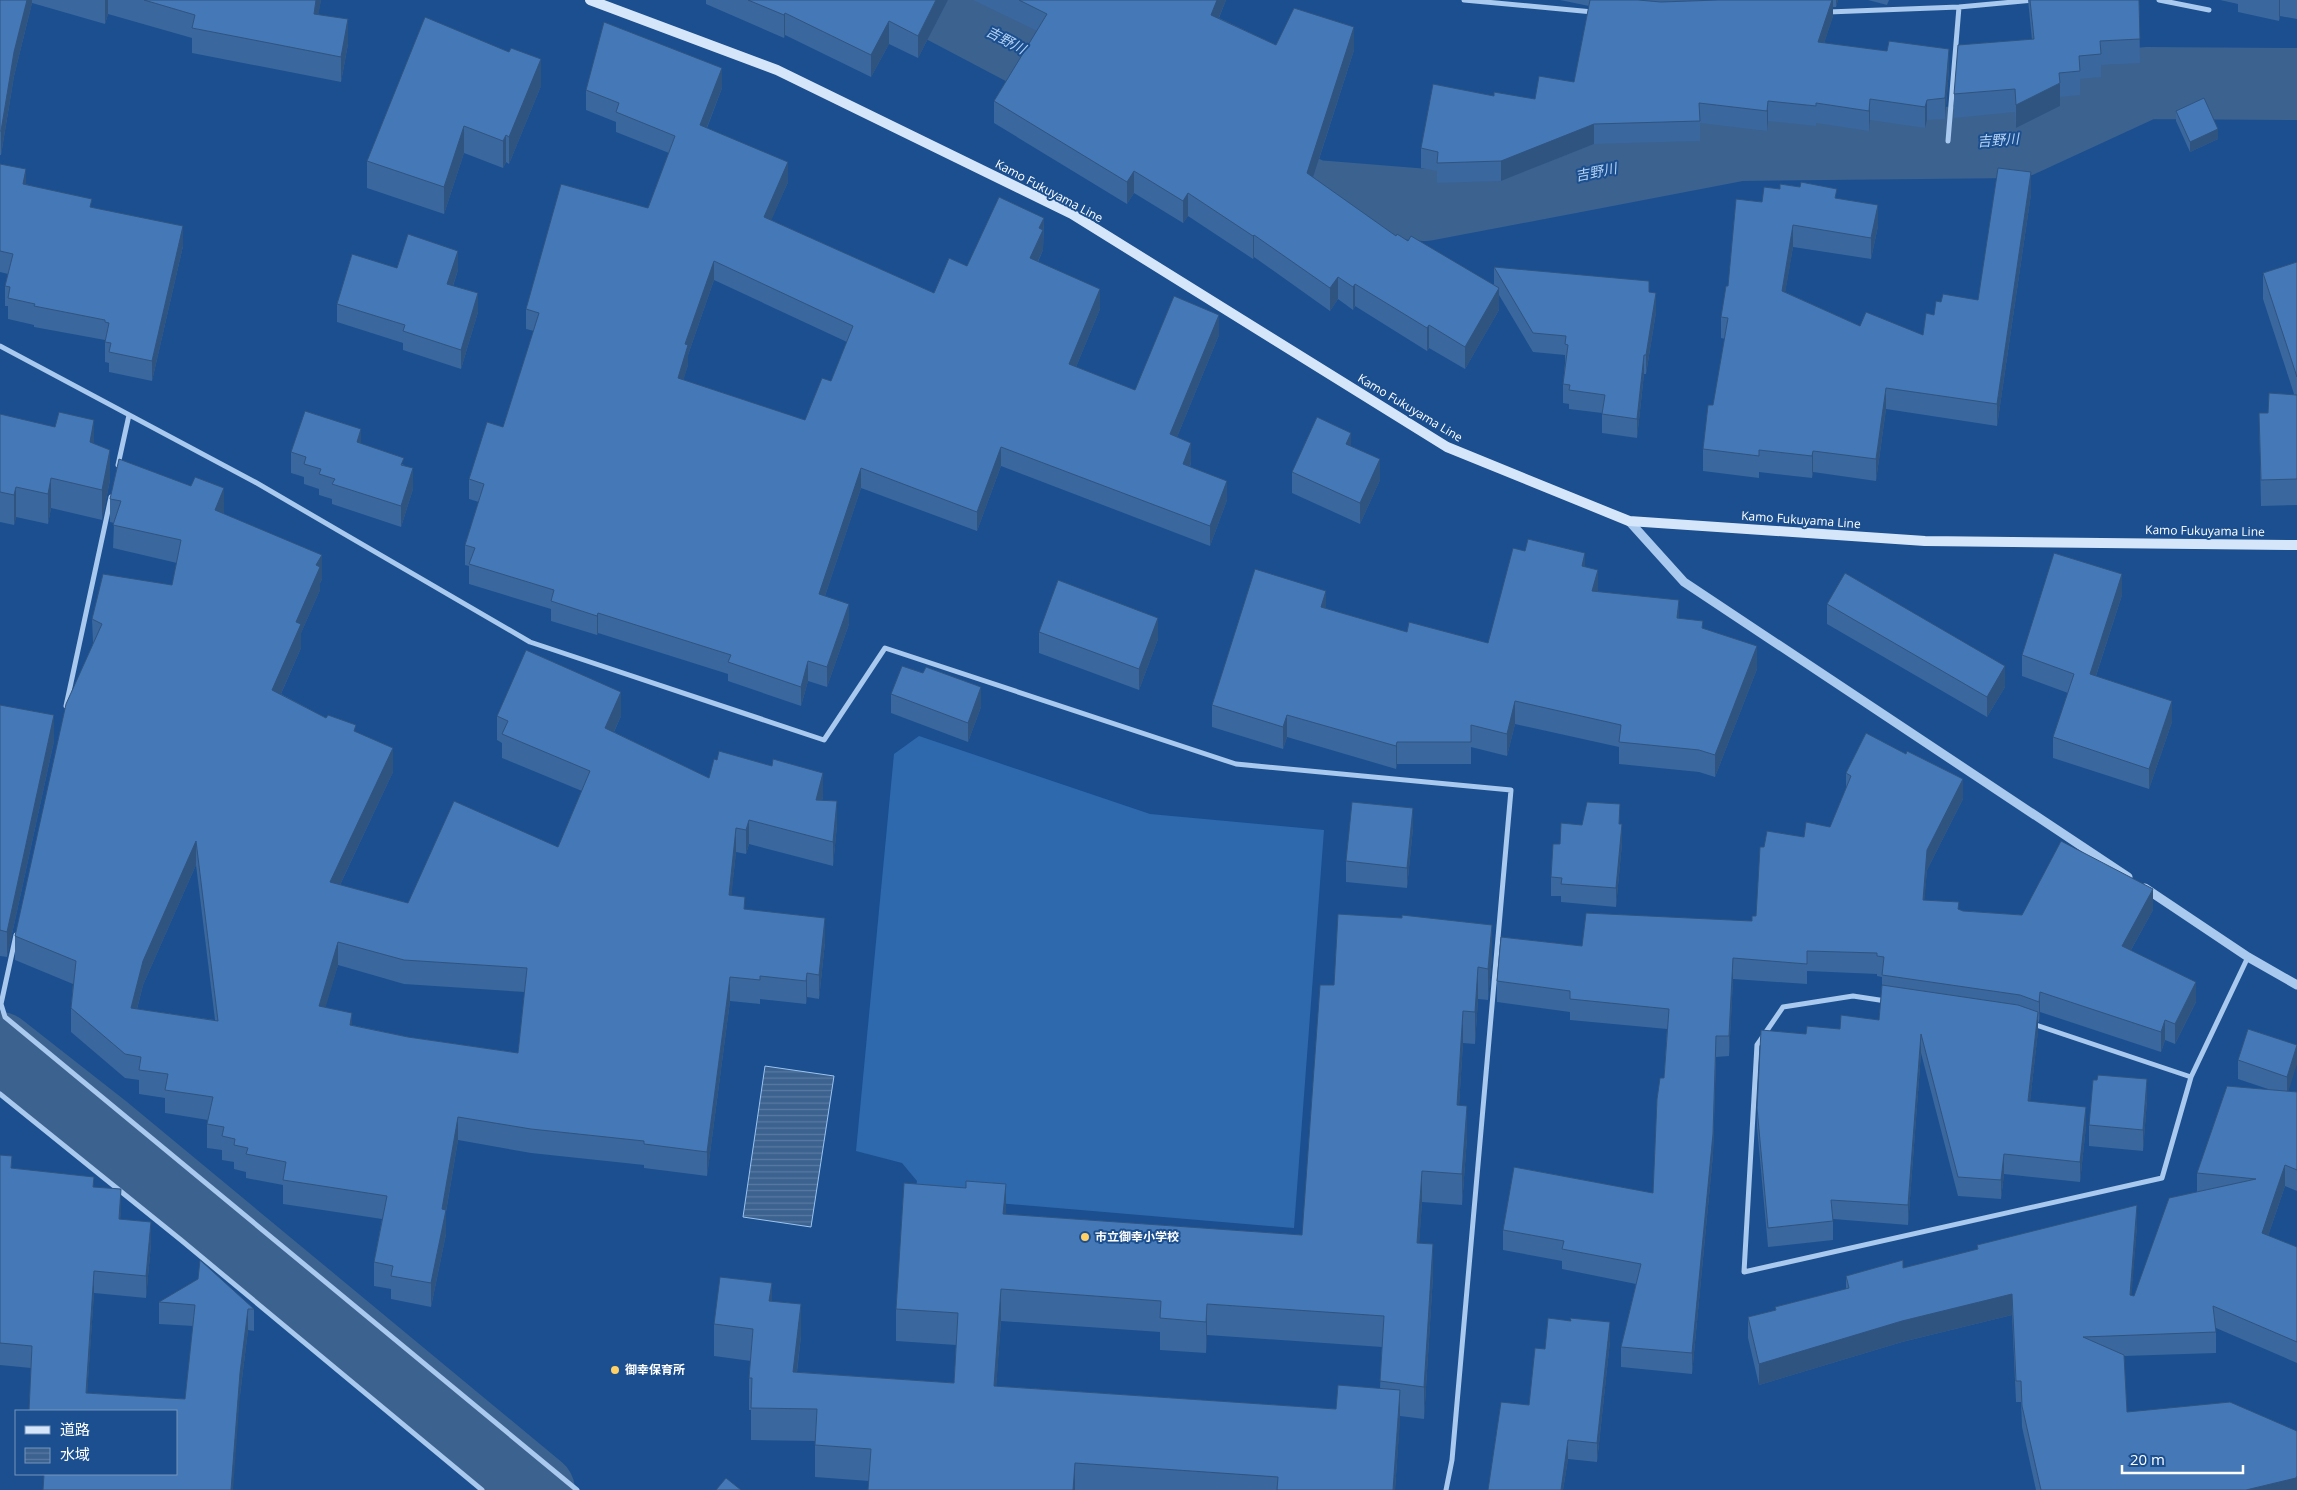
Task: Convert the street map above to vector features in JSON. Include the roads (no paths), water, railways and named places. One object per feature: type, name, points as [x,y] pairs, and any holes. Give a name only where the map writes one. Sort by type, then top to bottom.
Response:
[{"type":"main road","name":"Kamo Fukuyama Line","points":[[590,0],[777,70],[1072,214],[1447,447],[1629,521],[1925,540],[2297,545]]},
{"type":"street","points":[[1464,0],[1602,13]]},
{"type":"street","points":[[1820,12],[1959,7],[2035,0]]},
{"type":"street","points":[[2159,0],[2209,10]]},
{"type":"street","points":[[1948,141],[1959,7]]},
{"type":"street","points":[[0,346],[255,482],[530,642],[824,740],[885,648],[1236,764],[1511,790],[1452,1460],[1446,1490]]},
{"type":"street","points":[[117,473],[129,415]]},
{"type":"street","points":[[64,714],[112,492]]},
{"type":"street","points":[[1629,521],[1684,582],[2248,957],[2297,985]]},
{"type":"street","points":[[18,927],[1,1004],[5,1017],[577,1490]]},
{"type":"street","points":[[1892,1002],[1853,996],[1784,1008],[1757,1045],[1744,1272],[2162,1178],[2191,1077],[2248,957]]},
{"type":"street","points":[[2028,1023],[2191,1077]]},
{"type":"street","points":[[0,1094],[181,1240],[482,1490]]},
{"type":"water","points":[[765,1066],[834,1076],[811,1227],[743,1217]]},
{"type":"waterway","name":"吉野川","points":[[929,0],[1113,97]]},
{"type":"waterway","name":"吉野川","points":[[1248,166],[1314,196],[1426,205],[1740,145],[2018,142],[2146,83],[2297,84]]},
{"type":"waterway","points":[[0,1048],[102,1128],[539,1490]]},
{"type":"place","name":"市立御幸小学校","points":[[1085,1237]]},
{"type":"place","name":"御幸保育所","points":[[615,1370]]}]
